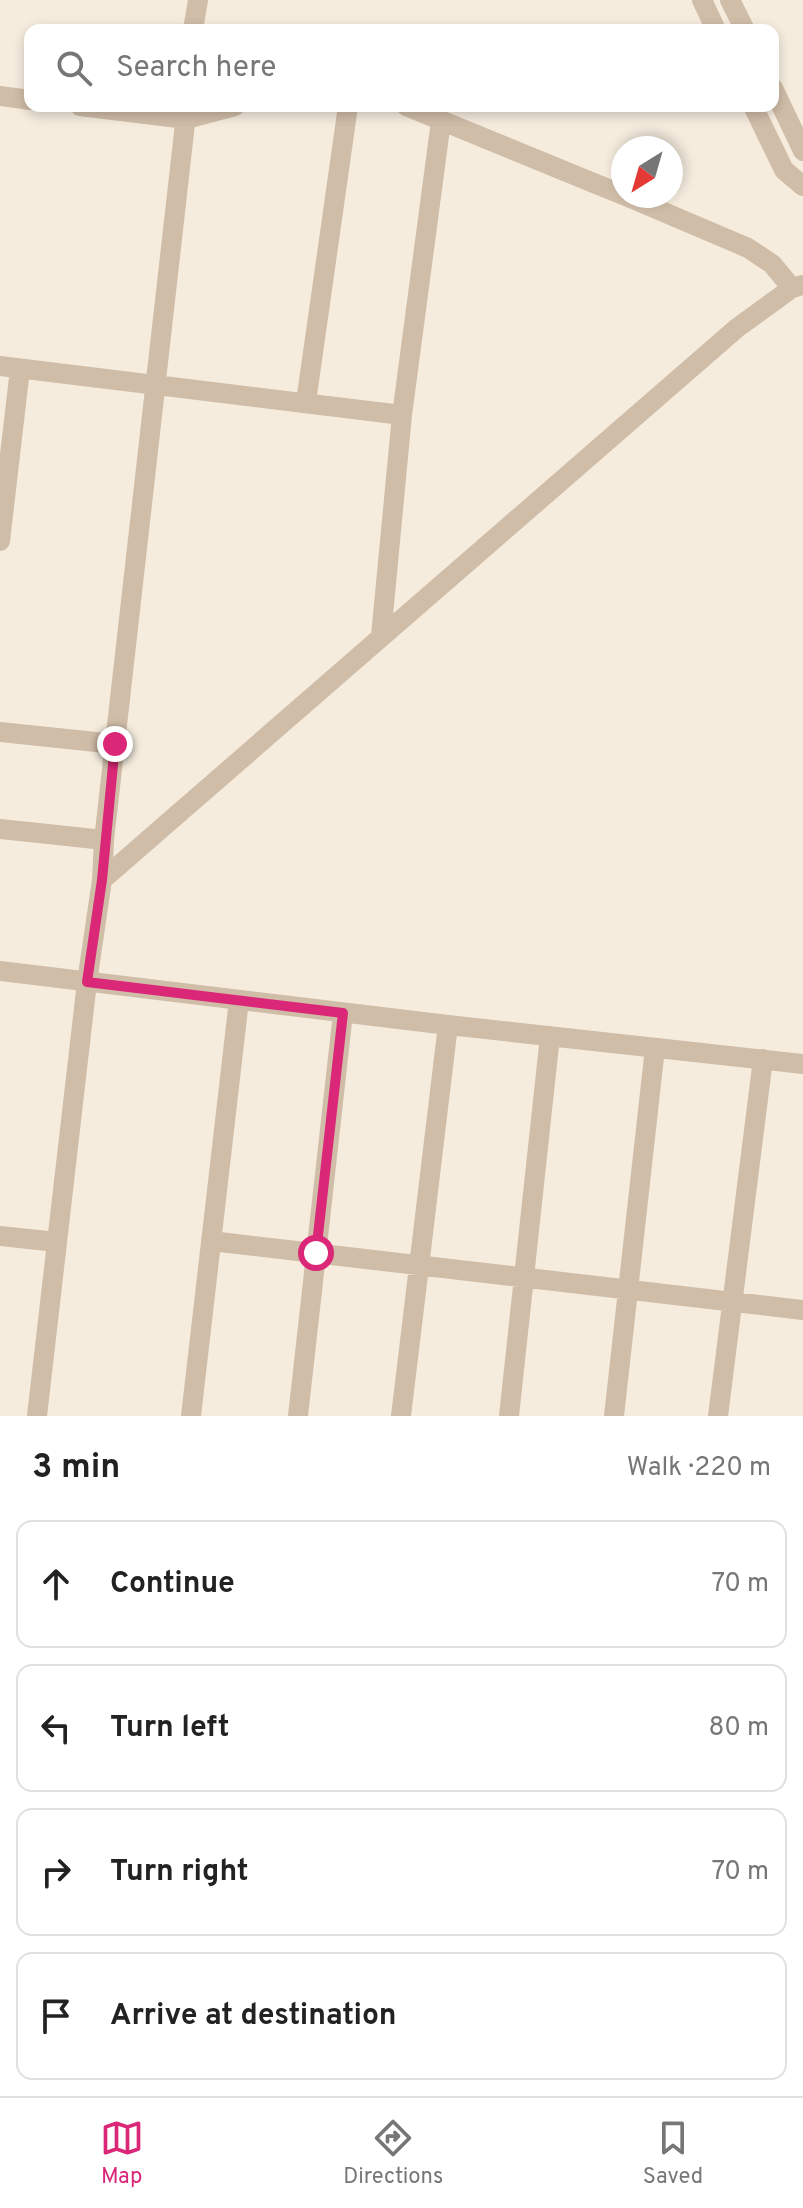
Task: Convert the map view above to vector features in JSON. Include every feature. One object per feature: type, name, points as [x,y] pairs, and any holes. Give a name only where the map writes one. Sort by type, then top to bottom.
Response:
[{"type":"street","points":[[194,24],[198,0]]},
{"type":"street","points":[[702,0],[713,24]]},
{"type":"street","points":[[730,0],[742,24]]},
{"type":"street","points":[[0,96],[24,99]]},
{"type":"street","points":[[779,101],[803,151]]},
{"type":"street","points":[[37,1416],[87,982],[102,880],[186,112]]},
{"type":"street","points":[[306,402],[347,112]]},
{"type":"street","points":[[420,112],[611,190]]},
{"type":"street","points":[[756,112],[784,170],[803,186]]},
{"type":"street","points":[[381,636],[402,415],[441,121]]},
{"type":"street","points":[[102,880],[737,328],[798,286],[748,248],[654,208]]},
{"type":"street","points":[[0,541],[10,368],[402,415]]},
{"type":"street","points":[[0,732],[115,744]]},
{"type":"street","points":[[0,829],[104,840]]},
{"type":"street","points":[[0,971],[803,1064]]},
{"type":"street","points":[[191,1416],[239,1000]]},
{"type":"street","points":[[298,1416],[343,1013]]},
{"type":"street","points":[[401,1416],[448,1025]]},
{"type":"street","points":[[509,1416],[550,1036]]},
{"type":"street","points":[[614,1416],[655,1048]]},
{"type":"street","points":[[718,1416],[763,1059]]},
{"type":"street","points":[[0,1236],[57,1242]]},
{"type":"street","points":[[211,1241],[803,1310]]},
{"type":"route","points":[[115,744],[102,880],[87,982],[343,1013],[316,1253]]}]
